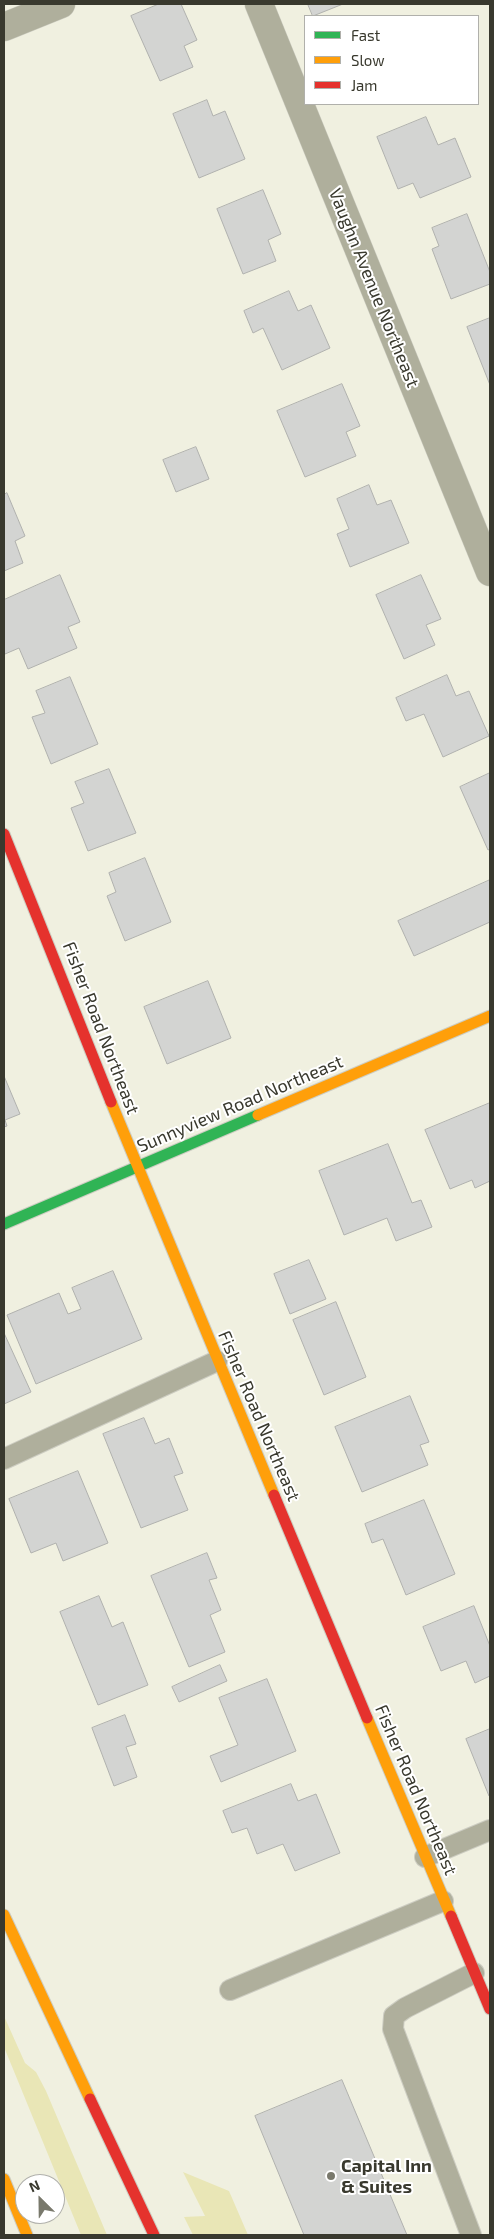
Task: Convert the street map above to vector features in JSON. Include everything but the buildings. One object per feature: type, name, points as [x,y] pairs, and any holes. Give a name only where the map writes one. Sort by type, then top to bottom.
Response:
[{"type":"main road","name":"Fisher Road Northeast","points":[[4,834],[217,1361],[474,1973],[489,2002]]},
{"type":"main road","name":"Sunnyview Road Northeast","points":[[4,1224],[490,1016]]},
{"type":"main road","points":[[4,1915],[154,2235]]},
{"type":"main road","points":[[4,2179],[27,2235]]},
{"type":"street","points":[[4,27],[61,4]]},
{"type":"street","name":"Vaughn Avenue Northeast","points":[[259,4],[490,572]]},
{"type":"lane","points":[[4,1459],[217,1361]]},
{"type":"lane","points":[[425,1856],[490,1830]]},
{"type":"lane","points":[[230,1990],[444,1902]]},
{"type":"lane","points":[[472,2235],[393,2029],[394,2016],[405,2008],[474,1973]]},
{"type":"shaded area","points":[[4,2016],[25,2063],[36,2072],[46,2091],[107,2235],[81,2235],[65,2196],[65,2174],[56,2174],[4,2047]]},
{"type":"shaded area","points":[[183,2172],[229,2191],[248,2235],[193,2235],[184,2217],[205,2216]]},
{"type":"traffic: fast","points":[[4,1224],[258,1115]]},
{"type":"traffic: slow","points":[[258,1115],[490,1016]]},
{"type":"traffic: slow","points":[[111,1102],[274,1495]]},
{"type":"traffic: slow","points":[[367,1718],[451,1916]]},
{"type":"traffic: slow","points":[[4,1915],[90,2099]]},
{"type":"traffic: slow","points":[[4,2179],[27,2235]]},
{"type":"traffic: jam","points":[[4,834],[111,1102]]},
{"type":"traffic: jam","points":[[274,1495],[367,1718]]},
{"type":"traffic: jam","points":[[451,1916],[490,2009]]},
{"type":"traffic: jam","points":[[90,2099],[154,2235]]},
{"type":"place","name":"Capital Inn & Suites","points":[[331,2176]]}]
